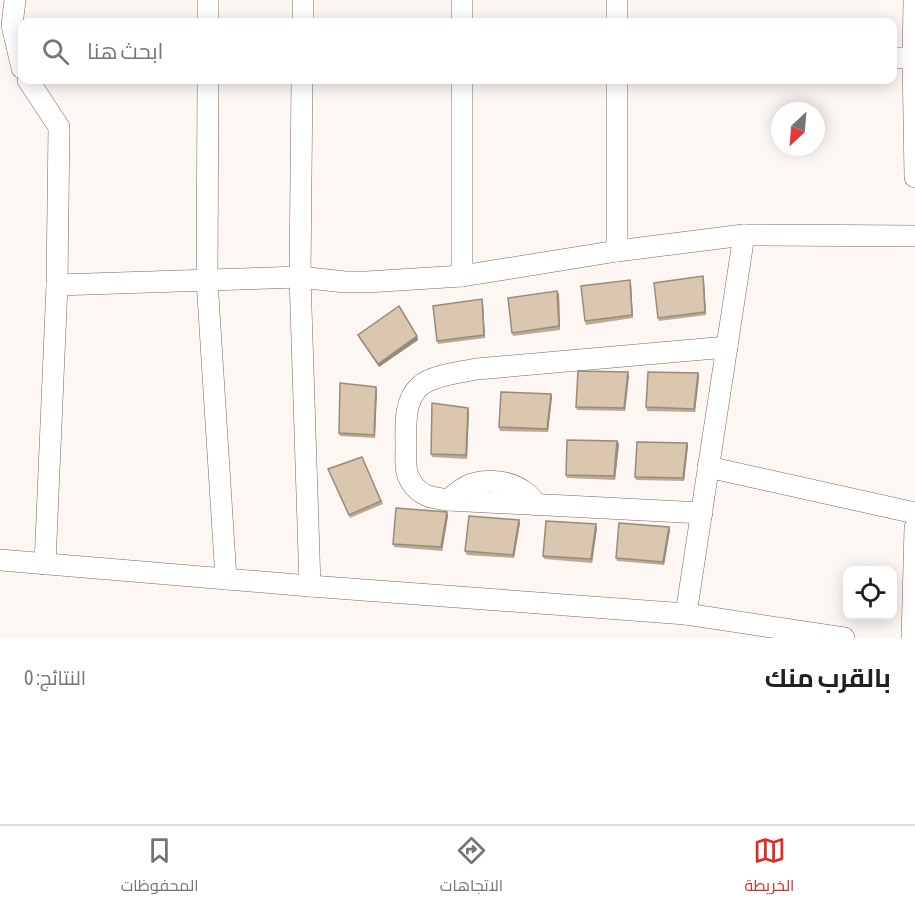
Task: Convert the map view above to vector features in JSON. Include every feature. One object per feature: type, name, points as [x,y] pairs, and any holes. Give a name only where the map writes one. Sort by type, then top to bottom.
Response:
[{"type":"street","points":[[15,0],[12,25],[18,51]]},
{"type":"street","points":[[208,0],[208,18]]},
{"type":"street","points":[[303,0],[303,18]]},
{"type":"street","points":[[462,0],[462,18]]},
{"type":"street","points":[[617,0],[617,18]]},
{"type":"street","points":[[914,0],[903,58],[915,177]]},
{"type":"street","points":[[31,84],[59,127],[57,285],[45,564]]},
{"type":"street","points":[[208,84],[207,280],[226,579]]},
{"type":"street","points":[[302,84],[300,277],[310,586]]},
{"type":"street","points":[[462,84],[462,276]]},
{"type":"street","points":[[617,84],[617,251]]},
{"type":"street","points":[[57,285],[300,277],[367,282],[462,276],[617,251],[744,235],[915,236]]},
{"type":"street","points":[[686,615],[744,235]]},
{"type":"street","points":[[702,513],[448,500],[425,496],[418,491],[408,477],[405,424],[414,391],[422,384],[440,377],[477,369],[727,346]]},
{"type":"street","points":[[708,467],[915,513]]},
{"type":"street","points":[[912,638],[915,528]]},
{"type":"street","points":[[0,560],[686,615],[844,638]]},
{"type":"building","points":[[703,276],[705,312],[658,318],[654,283]]},
{"type":"building","points":[[630,280],[632,315],[585,321],[581,286]]},
{"type":"building","points":[[557,291],[559,326],[512,333],[508,298]]},
{"type":"building","points":[[482,299],[484,335],[437,341],[433,306]]},
{"type":"building","points":[[399,306],[417,336],[378,364],[358,335]]},
{"type":"building","points":[[578,371],[628,372],[624,408],[576,407]]},
{"type":"building","points":[[648,372],[698,373],[694,409],[646,407]]},
{"type":"building","points":[[340,383],[376,387],[374,435],[339,433]]},
{"type":"building","points":[[501,392],[551,394],[547,429],[499,427]]},
{"type":"building","points":[[432,403],[468,408],[466,455],[431,454]]},
{"type":"building","points":[[567,440],[617,441],[614,476],[566,475]]},
{"type":"building","points":[[637,442],[687,443],[683,478],[635,477]]},
{"type":"building","points":[[362,457],[381,501],[349,515],[328,469]]},
{"type":"building","points":[[396,508],[447,512],[441,547],[393,544]]},
{"type":"building","points":[[469,516],[519,520],[513,555],[465,551]]},
{"type":"building","points":[[546,521],[596,524],[591,559],[543,556]]},
{"type":"building","points":[[619,523],[669,527],[663,562],[616,558]]}]
